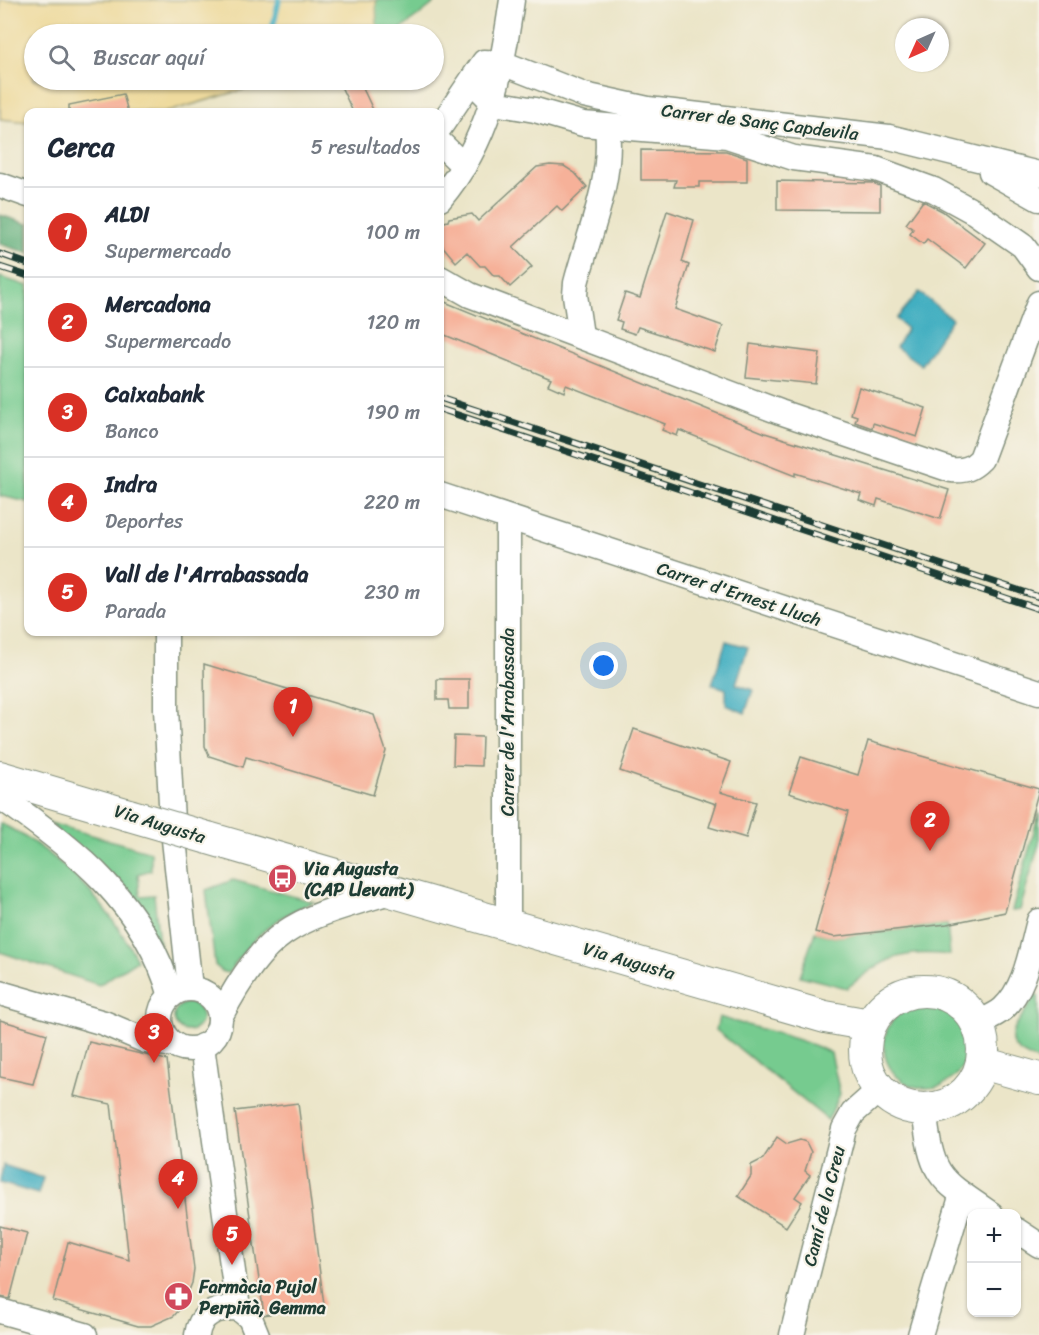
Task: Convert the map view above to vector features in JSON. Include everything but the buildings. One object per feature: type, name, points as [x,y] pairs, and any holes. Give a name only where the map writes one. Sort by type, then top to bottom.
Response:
[{"type":"main road","name":"Via Augusta","points":[[0,777],[825,1017],[870,1025]]},
{"type":"main road","points":[[928,990],[956,999],[969,1010],[978,1023],[982,1035],[982,1063],[968,1090],[947,1105],[924,1109],[904,1106],[880,1089],[866,1063],[865,1039],[870,1025],[883,1006],[893,998],[914,991],[928,990]]},
{"type":"main road","points":[[982,1063],[1039,1079]]},
{"type":"street","points":[[444,122],[486,69],[512,0]]},
{"type":"street","points":[[444,194],[464,166],[494,103],[486,69]]},
{"type":"street","points":[[486,69],[494,103]]},
{"type":"street","name":"Carrer de Sanç Capdevila","points":[[486,69],[648,109],[889,137],[1039,174]]},
{"type":"street","points":[[494,103],[535,110],[583,124],[607,128],[726,136],[794,158],[876,169],[934,190],[974,212],[1023,246],[1039,268]]},
{"type":"street","points":[[583,124],[605,180]]},
{"type":"street","points":[[581,335],[575,295],[576,283],[605,180],[609,145],[607,128]]},
{"type":"street","points":[[444,147],[464,166]]},
{"type":"street","points":[[960,156],[1039,199]]},
{"type":"street","points":[[0,185],[24,194]]},
{"type":"street","points":[[444,280],[470,295],[780,412],[951,470],[962,471],[972,468],[981,459],[1039,303]]},
{"type":"street","name":"Carrer d'Ernest Lluch","points":[[444,496],[1039,692]]},
{"type":"street","name":"Carrer de l'Arrabassada","points":[[508,519],[508,926]]},
{"type":"street","points":[[166,636],[166,709],[180,992]]},
{"type":"street","points":[[0,797],[61,840],[99,873],[120,896],[180,992]]},
{"type":"street","points":[[0,993],[104,1023],[146,1041],[191,1049],[202,1046],[214,1037],[220,1017],[251,964],[278,935],[329,910],[390,892]]},
{"type":"street","points":[[978,1023],[1003,1009],[1016,992],[1027,966],[1039,921]]},
{"type":"street","points":[[175,1045],[161,1028],[160,1018],[161,1009],[180,992],[207,994],[216,1004],[220,1017]]},
{"type":"street","points":[[104,1023],[135,1023],[160,1018]]},
{"type":"street","points":[[202,1046],[238,1308]]},
{"type":"street","name":"Camí de la Creu","points":[[792,1335],[844,1129],[854,1113],[880,1089]]},
{"type":"street","points":[[924,1109],[933,1163],[941,1176],[984,1209]]},
{"type":"street","points":[[920,1335],[962,1194]]},
{"type":"street","points":[[1021,1233],[1039,1245]]},
{"type":"street","points":[[197,1335],[202,1320],[220,1308],[238,1308],[250,1318],[257,1335]]},
{"type":"street","points":[[0,1311],[85,1335]]},
{"type":"green space","points":[[376,0],[438,0],[408,24],[377,24]]},
{"type":"green space","points":[[0,215],[24,223],[24,252],[0,244]]},
{"type":"green space","points":[[0,277],[24,285],[24,501],[0,496]]},
{"type":"green space","points":[[1039,813],[1039,844],[1020,910],[1012,911]]},
{"type":"green space","points":[[0,823],[42,848],[79,881],[111,918],[137,960],[99,985],[0,952]]},
{"type":"green space","points":[[50,823],[151,852],[151,870],[138,874],[140,896],[154,895],[159,943]]},
{"type":"green space","points":[[233,880],[314,902],[288,914],[265,930],[246,949],[229,973],[223,972],[215,965],[206,890]]},
{"type":"green space","points":[[947,924],[950,955],[918,954],[894,958],[873,969],[847,988],[800,976],[815,932],[834,937]]},
{"type":"green space","points":[[1034,995],[1038,996],[1039,1061],[1023,1054],[1015,1047],[1012,1039],[1013,1031]]},
{"type":"green space","points":[[188,1003],[198,1007],[202,1017],[198,1027],[188,1031],[178,1027],[174,1017],[178,1007]]},
{"type":"green space","points":[[926,1004],[942,1007],[956,1016],[965,1030],[968,1046],[965,1062],[956,1076],[942,1085],[926,1088],[910,1085],[896,1076],[887,1062],[884,1046],[887,1030],[896,1016],[910,1007]]},
{"type":"green space","points":[[719,1017],[790,1037],[831,1053],[840,1094],[828,1120],[716,1030]]},
{"type":"sand","points":[[0,0],[376,0],[377,24],[24,24],[24,90],[242,90],[181,108],[24,108],[24,122],[0,119]]},
{"type":"water","points":[[919,292],[952,319],[921,365],[896,347],[907,329],[896,319]]},
{"type":"water","points":[[726,641],[748,647],[736,684],[753,690],[745,713],[726,705],[726,689],[712,684]]},
{"type":"water","points":[[3,1165],[43,1178],[38,1194],[0,1183]]},
{"type":"waterway","points":[[273,24],[279,0]]},
{"type":"railway","points":[[0,254],[24,263]]},
{"type":"railway","points":[[0,267],[24,275]]},
{"type":"railway","points":[[444,399],[1039,597]]},
{"type":"railway","points":[[444,410],[1039,609]]},
{"type":"place","name":"ALDI","points":[[293,737]]},
{"type":"place","name":"Mercadona","points":[[930,851]]},
{"type":"place","name":"Via Augusta (CAP Llevant)","points":[[283,879]]},
{"type":"place","name":"Caixabank","points":[[154,1063]]},
{"type":"place","name":"Indra","points":[[178,1209]]},
{"type":"place","name":"Vall de l'Arrabassada","points":[[232,1265]]},
{"type":"place","name":"Farmàcia Pujol Perpiñà, Gemma","points":[[178,1297]]}]
